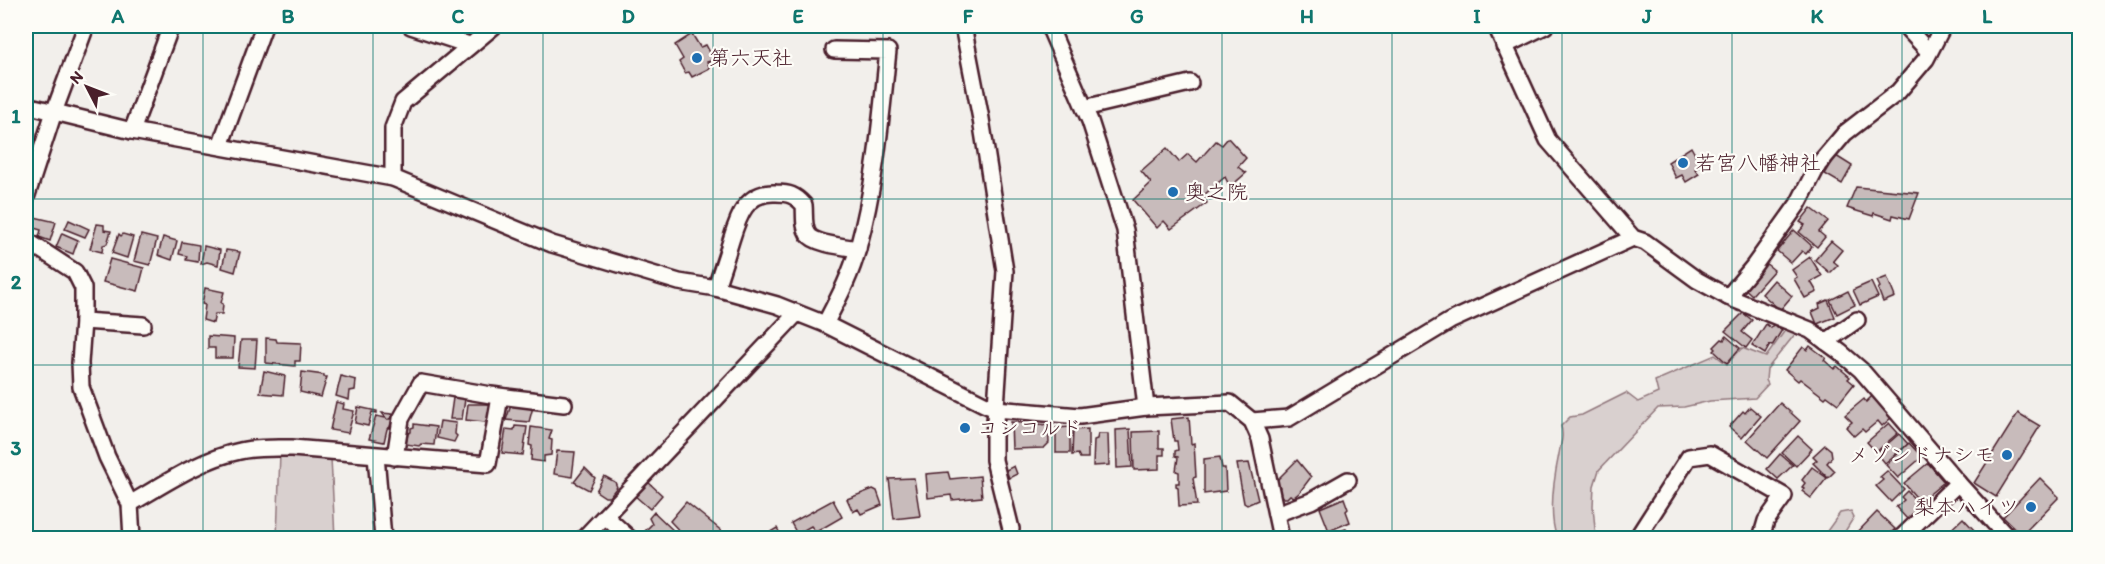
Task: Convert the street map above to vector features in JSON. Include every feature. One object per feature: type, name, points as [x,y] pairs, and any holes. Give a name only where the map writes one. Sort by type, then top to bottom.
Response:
[{"type":"street","points":[[26,198],[54,112],[86,26]]},
{"type":"street","points":[[132,130],[171,26]]},
{"type":"street","points":[[220,146],[264,26]]},
{"type":"street","points":[[411,26],[469,45]]},
{"type":"street","points":[[393,178],[393,128],[403,102],[494,26]]},
{"type":"street","points":[[963,26],[1005,271],[994,460],[1011,529],[1009,538]]},
{"type":"street","points":[[1049,26],[1084,108],[1125,230],[1146,407]]},
{"type":"street","points":[[1496,26],[1548,140],[1633,237],[1645,242],[1697,280],[1728,297],[1810,330],[1861,370],[2008,538]]},
{"type":"street","points":[[1504,46],[1545,26]]},
{"type":"street","points":[[1905,26],[1929,52]]},
{"type":"street","points":[[1728,297],[1753,267],[1798,204],[1818,165],[1845,134],[1898,92],[1926,59],[1943,26]]},
{"type":"street","points":[[825,324],[844,286],[858,249],[875,173],[888,51],[834,50]]},
{"type":"street","points":[[1084,108],[1190,83]]},
{"type":"street","points":[[26,105],[132,130],[393,178],[552,244],[680,282],[716,288],[777,304],[825,324],[996,409],[1080,416],[1146,407],[1230,403],[1252,421],[1260,439],[1281,538]]},
{"type":"street","points":[[716,288],[738,216],[746,204],[766,192],[791,194],[799,199],[804,205],[805,226],[808,234],[815,240],[858,249]]},
{"type":"street","points":[[1252,421],[1289,418],[1450,321],[1633,237]]},
{"type":"street","points":[[26,240],[75,272],[83,288],[81,387],[107,457],[130,504],[132,538]]},
{"type":"street","points":[[584,538],[797,313]]},
{"type":"street","points":[[1826,342],[1857,320]]},
{"type":"street","points":[[83,321],[143,326]]},
{"type":"street","points":[[395,457],[401,419],[421,383],[500,397],[564,404]]},
{"type":"street","points":[[130,504],[189,470],[240,451],[292,448],[488,464],[500,397]]},
{"type":"street","points":[[1637,538],[1689,458],[1710,454],[1784,496],[1766,521],[1761,538]]},
{"type":"street","points":[[376,456],[383,538]]},
{"type":"street","points":[[1276,514],[1311,501],[1348,480]]},
{"type":"street","points":[[1901,538],[1958,483]]},
{"type":"street","points":[[605,516],[629,538]]},
{"type":"shaded area","points":[[1786,329],[1796,333],[1767,369],[1768,384],[1755,398],[1658,408],[1599,470],[1594,486],[1593,506],[1597,538],[1557,538],[1552,508],[1554,485],[1562,440],[1561,426],[1570,417],[1582,415],[1626,393],[1638,402],[1658,393],[1655,381],[1715,355],[1727,364],[1742,348],[1766,357]]},
{"type":"shaded area","points":[[280,453],[331,458],[335,538],[277,538]]},
{"type":"shaded area","points":[[1851,511],[1854,517],[1841,538],[1822,538],[1840,513]]},
{"type":"building","points":[[692,34],[700,47],[706,45],[714,60],[707,62],[710,68],[692,77],[689,72],[685,73],[679,62],[683,59],[675,45]]},
{"type":"building","points":[[1228,138],[1246,158],[1238,167],[1246,173],[1230,187],[1225,177],[1204,195],[1207,203],[1171,229],[1164,221],[1157,228],[1133,200],[1151,183],[1141,171],[1167,148],[1179,162],[1188,154],[1197,162],[1216,141],[1222,145]]},
{"type":"building","points":[[1691,147],[1701,165],[1695,169],[1699,174],[1686,182],[1682,175],[1676,178],[1668,162]]},
{"type":"building","points":[[1836,156],[1852,166],[1842,184],[1825,174]]},
{"type":"building","points":[[1856,187],[1919,193],[1909,219],[1893,215],[1892,219],[1847,208]]},
{"type":"building","points":[[1811,208],[1828,221],[1819,232],[1825,237],[1817,247],[1799,232],[1805,225],[1800,222]]},
{"type":"building","points":[[30,216],[56,222],[50,241],[39,237],[41,230],[27,226]]},
{"type":"building","points":[[69,220],[89,229],[85,237],[65,229]]},
{"type":"building","points":[[97,224],[104,225],[104,230],[111,231],[107,244],[103,245],[102,252],[90,249]]},
{"type":"building","points":[[1794,230],[1812,246],[1806,254],[1802,251],[1791,263],[1777,251]]},
{"type":"building","points":[[62,233],[78,240],[73,254],[56,247]]},
{"type":"building","points":[[119,234],[133,237],[127,258],[112,253]]},
{"type":"building","points":[[141,235],[157,239],[150,265],[134,261]]},
{"type":"building","points":[[163,237],[177,241],[172,260],[158,255]]},
{"type":"building","points":[[1831,241],[1842,250],[1833,261],[1838,265],[1830,273],[1815,260]]},
{"type":"building","points":[[182,242],[199,245],[198,262],[186,260],[187,256],[179,254]]},
{"type":"building","points":[[204,246],[220,250],[218,265],[207,262],[201,264]]},
{"type":"building","points":[[226,250],[240,252],[235,272],[222,268]]},
{"type":"building","points":[[1810,257],[1822,276],[1811,282],[1817,292],[1805,298],[1794,279],[1797,277],[1792,270]]},
{"type":"building","points":[[110,259],[144,268],[138,291],[103,282]]},
{"type":"building","points":[[1764,262],[1774,270],[1752,295],[1742,286]]},
{"type":"building","points":[[1887,277],[1895,297],[1883,302],[1877,281]]},
{"type":"building","points":[[1774,280],[1792,296],[1780,310],[1762,294]]},
{"type":"building","points":[[1871,282],[1878,297],[1860,305],[1853,290]]},
{"type":"building","points":[[205,288],[224,292],[221,303],[223,304],[222,314],[215,314],[213,323],[203,320],[205,305],[202,304]]},
{"type":"building","points":[[1848,291],[1855,305],[1837,314],[1830,300]]},
{"type":"building","points":[[1828,300],[1835,317],[1817,324],[1812,312],[1820,308],[1819,304]]},
{"type":"building","points":[[1743,313],[1752,320],[1742,332],[1752,340],[1746,348],[1725,331]]},
{"type":"building","points":[[1766,324],[1771,328],[1773,324],[1782,330],[1765,354],[1752,346]]},
{"type":"building","points":[[208,336],[234,338],[233,358],[215,358],[215,348],[208,348]]},
{"type":"building","points":[[1726,336],[1740,348],[1727,363],[1714,351],[1716,349],[1714,347]]},
{"type":"building","points":[[266,338],[276,339],[277,342],[301,343],[300,361],[295,361],[295,366],[266,363]]},
{"type":"building","points":[[241,340],[257,340],[255,368],[238,367]]},
{"type":"building","points":[[1810,346],[1826,358],[1824,360],[1834,369],[1837,366],[1850,377],[1848,379],[1854,384],[1838,404],[1827,396],[1825,398],[1800,379],[1798,381],[1785,370],[1803,347],[1807,350]]},
{"type":"building","points":[[264,371],[285,376],[283,395],[260,393]]},
{"type":"building","points":[[302,372],[327,377],[321,397],[300,392]]},
{"type":"building","points":[[341,376],[356,380],[355,390],[350,391],[349,400],[336,396]]},
{"type":"building","points":[[1872,396],[1891,418],[1882,426],[1878,421],[1865,432],[1862,429],[1854,436],[1846,427],[1852,422],[1845,415],[1864,399],[1866,402]]},
{"type":"building","points":[[453,398],[465,399],[462,419],[450,419]]},
{"type":"building","points":[[336,402],[344,404],[343,409],[354,411],[348,433],[330,430]]},
{"type":"building","points":[[1780,403],[1800,421],[1767,458],[1747,440]]},
{"type":"building","points":[[468,404],[490,404],[490,415],[485,422],[466,420]]},
{"type":"building","points":[[511,405],[533,407],[529,422],[506,420]]},
{"type":"building","points":[[358,407],[377,411],[377,413],[372,412],[368,426],[355,423]]},
{"type":"building","points":[[1750,407],[1761,416],[1742,438],[1729,427],[1743,411],[1745,413]]},
{"type":"building","points":[[382,413],[392,414],[384,442],[369,439],[376,416],[386,418]]},
{"type":"building","name":"メゾンドナシモ","points":[[2018,413],[2040,426],[1996,497],[1974,483]]},
{"type":"building","points":[[1189,417],[1191,444],[1194,443],[1196,477],[1193,478],[1197,505],[1179,506],[1178,487],[1176,486],[1176,483],[1179,483],[1179,472],[1176,471],[1178,457],[1175,456],[1175,451],[1178,450],[1177,441],[1174,441],[1171,419]]},
{"type":"building","points":[[440,421],[456,423],[455,434],[457,436],[454,442],[437,438]]},
{"type":"building","points":[[1011,422],[1048,425],[1049,443],[1044,448],[1012,449]]},
{"type":"building","points":[[1889,423],[1898,433],[1876,452],[1867,442]]},
{"type":"building","points":[[414,424],[436,427],[434,445],[406,444],[408,433],[411,432]]},
{"type":"building","points":[[515,426],[527,427],[523,455],[502,453],[506,429],[514,430]]},
{"type":"building","points":[[531,427],[552,430],[549,439],[552,440],[551,455],[544,456],[544,462],[531,460],[532,446],[529,445]]},
{"type":"building","points":[[1070,427],[1070,453],[1056,453],[1056,428]]},
{"type":"building","points":[[1088,429],[1088,458],[1080,458],[1078,454],[1072,455],[1073,430]]},
{"type":"building","points":[[1130,429],[1132,467],[1117,468],[1116,430]]},
{"type":"building","points":[[1159,431],[1159,448],[1164,448],[1164,455],[1159,455],[1159,469],[1134,470],[1133,432]]},
{"type":"building","points":[[1098,434],[1108,434],[1109,465],[1093,466],[1094,440],[1097,439]]},
{"type":"building","points":[[1899,434],[1908,444],[1885,463],[1877,453]]},
{"type":"building","points":[[1798,436],[1812,449],[1796,466],[1782,453]]},
{"type":"building","points":[[1909,443],[1922,457],[1898,478],[1886,465]]},
{"type":"building","points":[[1825,445],[1831,450],[1832,457],[1827,463],[1835,471],[1828,478],[1813,463],[1817,460],[1813,456]]},
{"type":"building","points":[[557,451],[575,452],[572,477],[554,474]]},
{"type":"building","points":[[1780,454],[1793,465],[1778,479],[1767,469]]},
{"type":"building","points":[[1220,457],[1222,468],[1225,468],[1226,491],[1204,494],[1204,459]]},
{"type":"building","points":[[1297,460],[1311,477],[1294,497],[1290,495],[1284,498],[1276,492],[1280,487],[1275,482]]},
{"type":"building","points":[[1249,463],[1258,500],[1247,505],[1244,503],[1237,464]]},
{"type":"building","points":[[1928,463],[1944,482],[1920,502],[1904,483]]},
{"type":"building","points":[[1014,466],[1017,474],[1009,478],[1006,470]]},
{"type":"building","points":[[1812,467],[1827,478],[1811,498],[1802,491],[1805,483],[1802,480]]},
{"type":"building","points":[[585,468],[595,478],[589,490],[574,482]]},
{"type":"building","points":[[1887,471],[1904,489],[1891,502],[1876,486],[1883,480],[1880,477]]},
{"type":"building","points":[[948,472],[950,479],[980,476],[982,497],[952,500],[951,495],[928,498],[926,474]]},
{"type":"building","points":[[604,476],[615,482],[617,487],[609,497],[596,491]]},
{"type":"building","points":[[914,478],[920,516],[894,519],[889,479]]},
{"type":"building","name":"梨本ハイツ","points":[[2040,478],[2059,497],[2022,535],[2003,517]]},
{"type":"building","points":[[647,481],[662,495],[650,509],[634,495]]},
{"type":"building","points":[[873,489],[877,491],[882,505],[861,514],[858,509],[853,512],[847,499]]},
{"type":"building","points":[[1907,491],[1921,506],[1907,519],[1896,507],[1904,500],[1901,497]]},
{"type":"building","points":[[1344,498],[1350,522],[1329,531],[1320,508]]},
{"type":"building","points":[[833,500],[842,517],[816,532],[811,526],[797,534],[791,523]]},
{"type":"building","points":[[686,502],[723,532],[717,538],[686,538],[670,521]]},
{"type":"building","points":[[654,512],[678,535],[675,538],[644,538],[641,535],[652,524],[649,518]]},
{"type":"building","points":[[1877,512],[1895,529],[1886,538],[1852,538]]},
{"type":"building","points":[[1963,518],[1974,530],[1966,538],[1942,538]]},
{"type":"building","points":[[777,528],[782,537],[762,537]]},
{"type":"building","points":[[1346,529],[1348,533],[1353,531],[1356,538],[1333,538],[1331,533]]},
{"type":"building","points":[[1937,532],[1942,538],[1930,538]]},
{"type":"place","name":"第六天社","points":[[697,58]]},
{"type":"place","name":"若宮八幡神社","points":[[1683,163]]},
{"type":"place","name":"奥之院","points":[[1173,192]]},
{"type":"place","name":"コンコルド","points":[[965,428]]},
{"type":"place","name":"メゾンドナシモ","points":[[2007,455]]},
{"type":"place","name":"梨本ハイツ","points":[[2031,507]]}]
